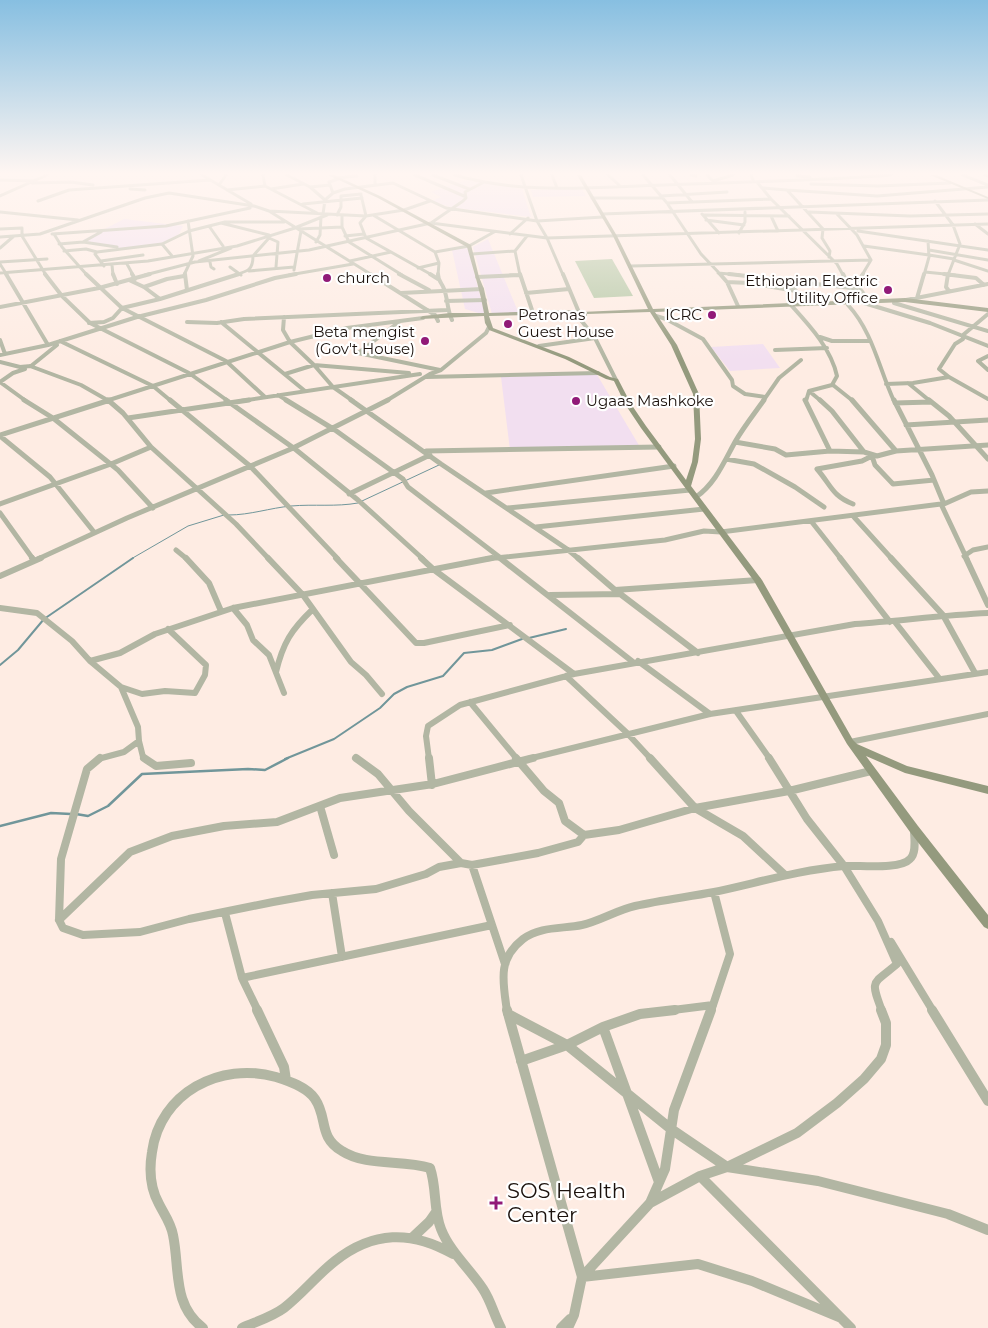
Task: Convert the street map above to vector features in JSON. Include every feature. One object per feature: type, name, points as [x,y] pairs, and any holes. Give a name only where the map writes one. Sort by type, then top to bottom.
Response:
[{"type":"street","points":[[0,248],[13,237]]},
{"type":"street","points":[[23,237],[42,270],[62,296],[89,323],[189,373],[295,449],[433,569],[574,674]]},
{"type":"street","points":[[55,237],[64,251],[79,268],[122,308],[226,361],[265,397]]},
{"type":"street","points":[[83,242],[92,237]]},
{"type":"street","points":[[87,249],[97,252],[136,248],[162,244],[176,237]]},
{"type":"street","points":[[144,287],[167,279],[184,276],[194,263],[194,253],[190,237]]},
{"type":"street","points":[[216,237],[222,247],[222,260]]},
{"type":"street","points":[[249,271],[253,266],[253,256],[269,237]]},
{"type":"street","points":[[0,307],[117,284],[194,263],[237,246],[269,237],[278,242],[279,253],[274,267]]},
{"type":"street","points":[[295,274],[294,267],[298,251],[297,237]]},
{"type":"street","points":[[309,237],[401,292],[428,310],[436,318]]},
{"type":"street","points":[[316,242],[318,237]]},
{"type":"street","points":[[346,237],[349,242],[397,273],[429,290]]},
{"type":"street","points":[[194,263],[327,247],[362,237]]},
{"type":"street","points":[[367,237],[438,279],[444,289],[450,315]]},
{"type":"street","points":[[409,237],[435,252],[440,263],[438,279]]},
{"type":"street","points":[[454,237],[469,246],[485,300],[490,327],[493,330],[539,346],[616,380]]},
{"type":"street","points":[[435,252],[469,246],[485,237]]},
{"type":"street","points":[[472,254],[515,251],[526,237]]},
{"type":"street","points":[[537,237],[582,237]]},
{"type":"street","points":[[616,237],[653,313],[674,345],[696,394],[698,439],[691,491]]},
{"type":"street","points":[[691,237],[700,254],[727,282],[738,306]]},
{"type":"street","points":[[810,237],[840,267],[850,288]]},
{"type":"street","points":[[822,237],[830,251],[831,258]]},
{"type":"street","points":[[858,237],[863,246],[868,250],[871,260],[860,279],[860,289],[870,302],[884,310],[963,335],[988,346]]},
{"type":"street","points":[[901,237],[988,250]]},
{"type":"street","points":[[949,291],[946,286],[960,242],[958,237]]},
{"type":"street","points":[[547,238],[579,315],[595,338],[628,404],[758,580],[852,745],[988,924]]},
{"type":"street","points":[[917,298],[929,253],[928,241]]},
{"type":"street","points":[[59,244],[83,242],[125,248]]},
{"type":"street","points":[[64,251],[87,249],[100,244]]},
{"type":"street","points":[[162,244],[172,256]]},
{"type":"street","points":[[0,272],[127,264],[237,246]]},
{"type":"street","points":[[863,246],[956,254],[988,260]]},
{"type":"street","points":[[136,248],[148,261]]},
{"type":"street","points":[[515,251],[520,275],[533,313]]},
{"type":"street","points":[[97,252],[95,254],[104,266]]},
{"type":"street","points":[[153,508],[111,464],[53,418],[0,382],[18,371],[33,366],[54,346],[100,328],[206,300],[282,276],[391,252]]},
{"type":"street","points":[[929,253],[954,259],[988,271]]},
{"type":"street","points":[[101,261],[143,255]]},
{"type":"street","points":[[631,266],[831,258],[871,260]]},
{"type":"street","points":[[47,259],[0,263],[48,345]]},
{"type":"street","points":[[210,262],[211,267],[214,269]]},
{"type":"street","points":[[418,268],[440,263]]},
{"type":"street","points":[[127,264],[134,279]]},
{"type":"street","points":[[112,265],[114,279],[117,284]]},
{"type":"street","points":[[230,267],[241,275]]},
{"type":"street","points":[[104,322],[113,318],[122,308],[160,299],[249,271],[274,267],[294,267]]},
{"type":"street","points":[[274,267],[282,276]]},
{"type":"street","points":[[925,272],[976,278],[986,285]]},
{"type":"street","points":[[154,273],[167,279]]},
{"type":"street","points":[[718,273],[860,289]]},
{"type":"street","points":[[477,277],[520,275]]},
{"type":"street","points":[[184,276],[187,290]]},
{"type":"street","points":[[129,280],[144,287],[160,299]]},
{"type":"street","points":[[727,282],[749,282],[796,291],[788,280]]},
{"type":"street","points":[[820,304],[905,300],[986,285]]},
{"type":"street","points":[[401,292],[482,289]]},
{"type":"street","points":[[526,293],[569,290]]},
{"type":"street","points":[[446,301],[485,300]]},
{"type":"street","points":[[905,300],[930,302],[988,312]]},
{"type":"street","points":[[187,322],[221,322],[244,318],[428,310],[450,315],[488,317],[653,313],[678,310],[858,302],[935,305],[988,312]]},
{"type":"street","points":[[894,303],[988,331]]},
{"type":"street","points":[[848,304],[864,323],[886,384],[934,480],[964,556],[988,606]]},
{"type":"street","points":[[726,308],[791,305]]},
{"type":"street","points":[[791,305],[827,348],[837,374],[833,385],[809,391]]},
{"type":"street","points":[[987,398],[949,377],[939,369],[946,355],[955,344],[963,339],[963,335],[974,327],[988,312]]},
{"type":"street","points":[[488,317],[533,313],[579,315]]},
{"type":"street","points":[[653,313],[703,339],[732,380],[734,386],[745,394],[765,397]]},
{"type":"street","points":[[0,435],[290,342],[340,330],[450,315]]},
{"type":"street","points":[[284,317],[283,330],[290,342],[333,387],[567,549],[618,592],[698,653]]},
{"type":"street","points":[[939,327],[950,320]]},
{"type":"street","points":[[400,321],[358,353],[441,370]]},
{"type":"street","points":[[221,322],[304,391]]},
{"type":"street","points":[[89,323],[117,323]]},
{"type":"street","points":[[128,418],[304,391],[425,375],[441,370],[490,327]]},
{"type":"street","points":[[815,333],[823,339],[832,341],[863,339],[870,341]]},
{"type":"street","points":[[539,346],[595,338]]},
{"type":"street","points":[[0,340],[2,355],[63,342],[153,386],[250,466],[416,643],[424,643],[510,625]]},
{"type":"street","points":[[775,350],[827,348]]},
{"type":"street","points":[[988,356],[978,361],[988,370]]},
{"type":"street","points":[[507,508],[691,491],[703,492],[779,378],[801,360]]},
{"type":"street","points":[[0,362],[11,363],[20,367],[33,366],[81,385],[108,400],[128,418],[151,447],[236,524],[303,595],[351,662],[366,675],[382,694]]},
{"type":"street","points":[[285,374],[314,365],[425,375],[598,373]]},
{"type":"street","points":[[0,576],[94,532],[295,449],[370,412],[425,375]]},
{"type":"street","points":[[886,384],[949,377]]},
{"type":"street","points":[[908,383],[954,421],[988,459]]},
{"type":"street","points":[[833,385],[850,398],[896,451]]},
{"type":"street","points":[[809,391],[805,400],[807,406],[830,451]]},
{"type":"street","points":[[809,391],[824,402],[836,416],[852,442],[872,456],[875,465],[893,484],[934,480]]},
{"type":"street","points":[[278,395],[335,430],[394,472],[403,479],[408,487],[635,662],[710,714]]},
{"type":"street","points":[[895,403],[931,402]]},
{"type":"street","points":[[906,424],[988,420]]},
{"type":"street","points":[[0,428],[6,433]]},
{"type":"street","points":[[0,435],[57,484],[94,532]]},
{"type":"street","points":[[735,442],[775,449],[786,454],[830,451],[864,452]]},
{"type":"street","points":[[853,504],[833,494],[828,483],[817,469],[862,461],[872,456],[896,451],[988,445]]},
{"type":"street","points":[[0,504],[111,464],[151,447]]},
{"type":"street","points":[[349,494],[427,453],[660,447]]},
{"type":"street","points":[[726,460],[754,464],[795,487],[824,507]]},
{"type":"street","points":[[486,493],[674,466]]},
{"type":"street","points":[[90,661],[120,653],[168,629],[221,611],[433,569],[498,557],[665,540],[704,531],[721,532],[854,517],[942,504],[971,492],[988,491]]},
{"type":"street","points":[[536,527],[704,509]]},
{"type":"street","points":[[0,513],[34,561]]},
{"type":"street","points":[[854,517],[943,615],[975,673]]},
{"type":"street","points":[[811,522],[940,678]]},
{"type":"street","points":[[964,556],[973,550],[988,547]]},
{"type":"street","points":[[176,550],[202,571],[214,589],[221,611]]},
{"type":"street","points":[[550,595],[618,592],[758,580]]},
{"type":"street","points":[[0,608],[37,613],[72,641],[90,661],[121,687],[142,694],[164,691],[194,693],[205,675],[206,665],[168,629]]},
{"type":"street","points":[[233,608],[247,626],[253,640],[269,655],[284,693]]},
{"type":"street","points":[[276,672],[284,642],[290,630],[313,609]]},
{"type":"street","points":[[432,784],[426,736],[428,726],[460,705],[574,674],[635,662],[698,653],[855,624],[893,622],[943,615],[988,613]]},
{"type":"street","points":[[60,920],[136,848],[172,836],[224,826],[277,822],[340,798],[432,784],[627,733],[663,727],[710,714],[736,712],[940,678],[988,672]]},
{"type":"street","points":[[566,676],[627,733],[660,772],[695,808],[743,836],[785,875]]},
{"type":"street","points":[[121,687],[138,727],[143,757],[156,766],[191,763]]},
{"type":"street","points":[[470,702],[544,791],[559,803],[565,821],[584,835]]},
{"type":"street","points":[[736,712],[757,739],[807,818],[844,866],[988,1101]]},
{"type":"street","points":[[852,745],[988,714]]},
{"type":"street","points":[[139,741],[124,752],[99,758],[88,769],[63,846],[59,894],[60,920],[63,928],[83,935],[140,932],[189,919],[273,902],[332,893],[376,889],[426,874],[438,867],[461,863],[472,865],[538,852],[578,842],[584,835],[619,830],[695,808],[789,791],[871,771]]},
{"type":"street","points":[[852,745],[914,772],[988,790]]},
{"type":"street","points":[[356,758],[378,774],[393,789],[409,811],[461,863]]},
{"type":"street","points":[[320,806],[334,855]]},
{"type":"street","points":[[568,1328],[574,1315],[582,1277],[508,1014],[502,978],[505,964],[512,950],[524,938],[537,931],[583,925],[634,906],[714,892],[785,875],[844,866],[899,865],[910,860],[914,853],[914,828]]},
{"type":"street","points":[[472,865],[505,964]]},
{"type":"street","points":[[650,1203],[665,1169],[674,1110],[730,954],[714,892]]},
{"type":"street","points":[[332,893],[342,957]]},
{"type":"street","points":[[225,913],[242,978],[284,1066],[286,1080]]},
{"type":"street","points":[[582,1277],[650,1203],[700,1176],[727,1167],[797,1133],[837,1103],[864,1079],[881,1059],[886,1045],[886,1023],[873,988],[875,982],[897,964],[878,921]]},
{"type":"street","points":[[242,978],[492,925]]},
{"type":"street","points":[[521,1061],[567,1044],[603,1027],[640,1014],[713,1005]]},
{"type":"street","points":[[508,1014],[567,1044],[671,1129],[727,1167],[818,1180],[948,1214],[988,1230]]},
{"type":"street","points":[[603,1027],[659,1182]]},
{"type":"street","points":[[203,1328],[194,1324],[187,1313],[181,1296],[173,1233],[152,1189],[151,1150],[156,1129],[177,1099],[198,1083],[229,1074],[249,1072],[286,1080],[313,1096],[318,1103],[324,1132],[332,1144],[360,1158],[396,1161],[430,1168],[434,1181],[436,1212],[440,1227],[454,1255],[484,1290],[502,1328]]},
{"type":"street","points":[[700,1176],[851,1328]]},
{"type":"street","points":[[413,1237],[429,1222],[436,1212]]},
{"type":"street","points":[[242,1328],[283,1309],[336,1261],[359,1245],[376,1239],[413,1237],[439,1246],[454,1255]]},
{"type":"street","points":[[582,1277],[698,1264],[752,1281],[841,1318]]},
{"type":"street","points":[[562,1328],[574,1315]]},
{"type":"shaded area","points":[[89,237],[174,237],[159,245],[125,249],[84,242],[83,240]]},
{"type":"shaded area","points":[[488,239],[519,314],[492,314],[473,247]]},
{"type":"shaded area","points":[[468,248],[485,315],[465,309],[452,250]]},
{"type":"shaded area","points":[[763,344],[780,368],[730,371],[711,347]]},
{"type":"shaded area","points":[[596,373],[640,447],[510,450],[501,377]]},
{"type":"green space","points":[[612,259],[633,296],[594,298],[575,261]]},
{"type":"waterway","points":[[362,501],[439,465]]},
{"type":"waterway","points":[[229,515],[291,506],[358,503]]},
{"type":"waterway","points":[[131,559],[188,526],[224,515]]},
{"type":"waterway","points":[[0,665],[18,650],[44,619],[133,558]]},
{"type":"waterway","points":[[529,638],[566,629]]},
{"type":"waterway","points":[[285,759],[334,739],[380,708],[394,694],[407,687],[443,676],[464,653],[492,650],[522,639]]},
{"type":"waterway","points":[[76,814],[88,816],[108,806],[142,774],[248,769],[265,770],[288,758]]},
{"type":"waterway","points":[[0,826],[51,813],[71,814]]},
{"type":"place","name":"church","points":[[327,278]]},
{"type":"place","name":"Ethiopian Electric Utility Office","points":[[888,290]]},
{"type":"place","name":"ICRC","points":[[712,315]]},
{"type":"place","name":"Petronas Guest House","points":[[508,324]]},
{"type":"place","name":"Beta mengist (Gov't House)","points":[[425,341]]},
{"type":"place","name":"Ugaas Mashkoke","points":[[576,401]]},
{"type":"place","name":"SOS Health Center","points":[[496,1203]]}]
